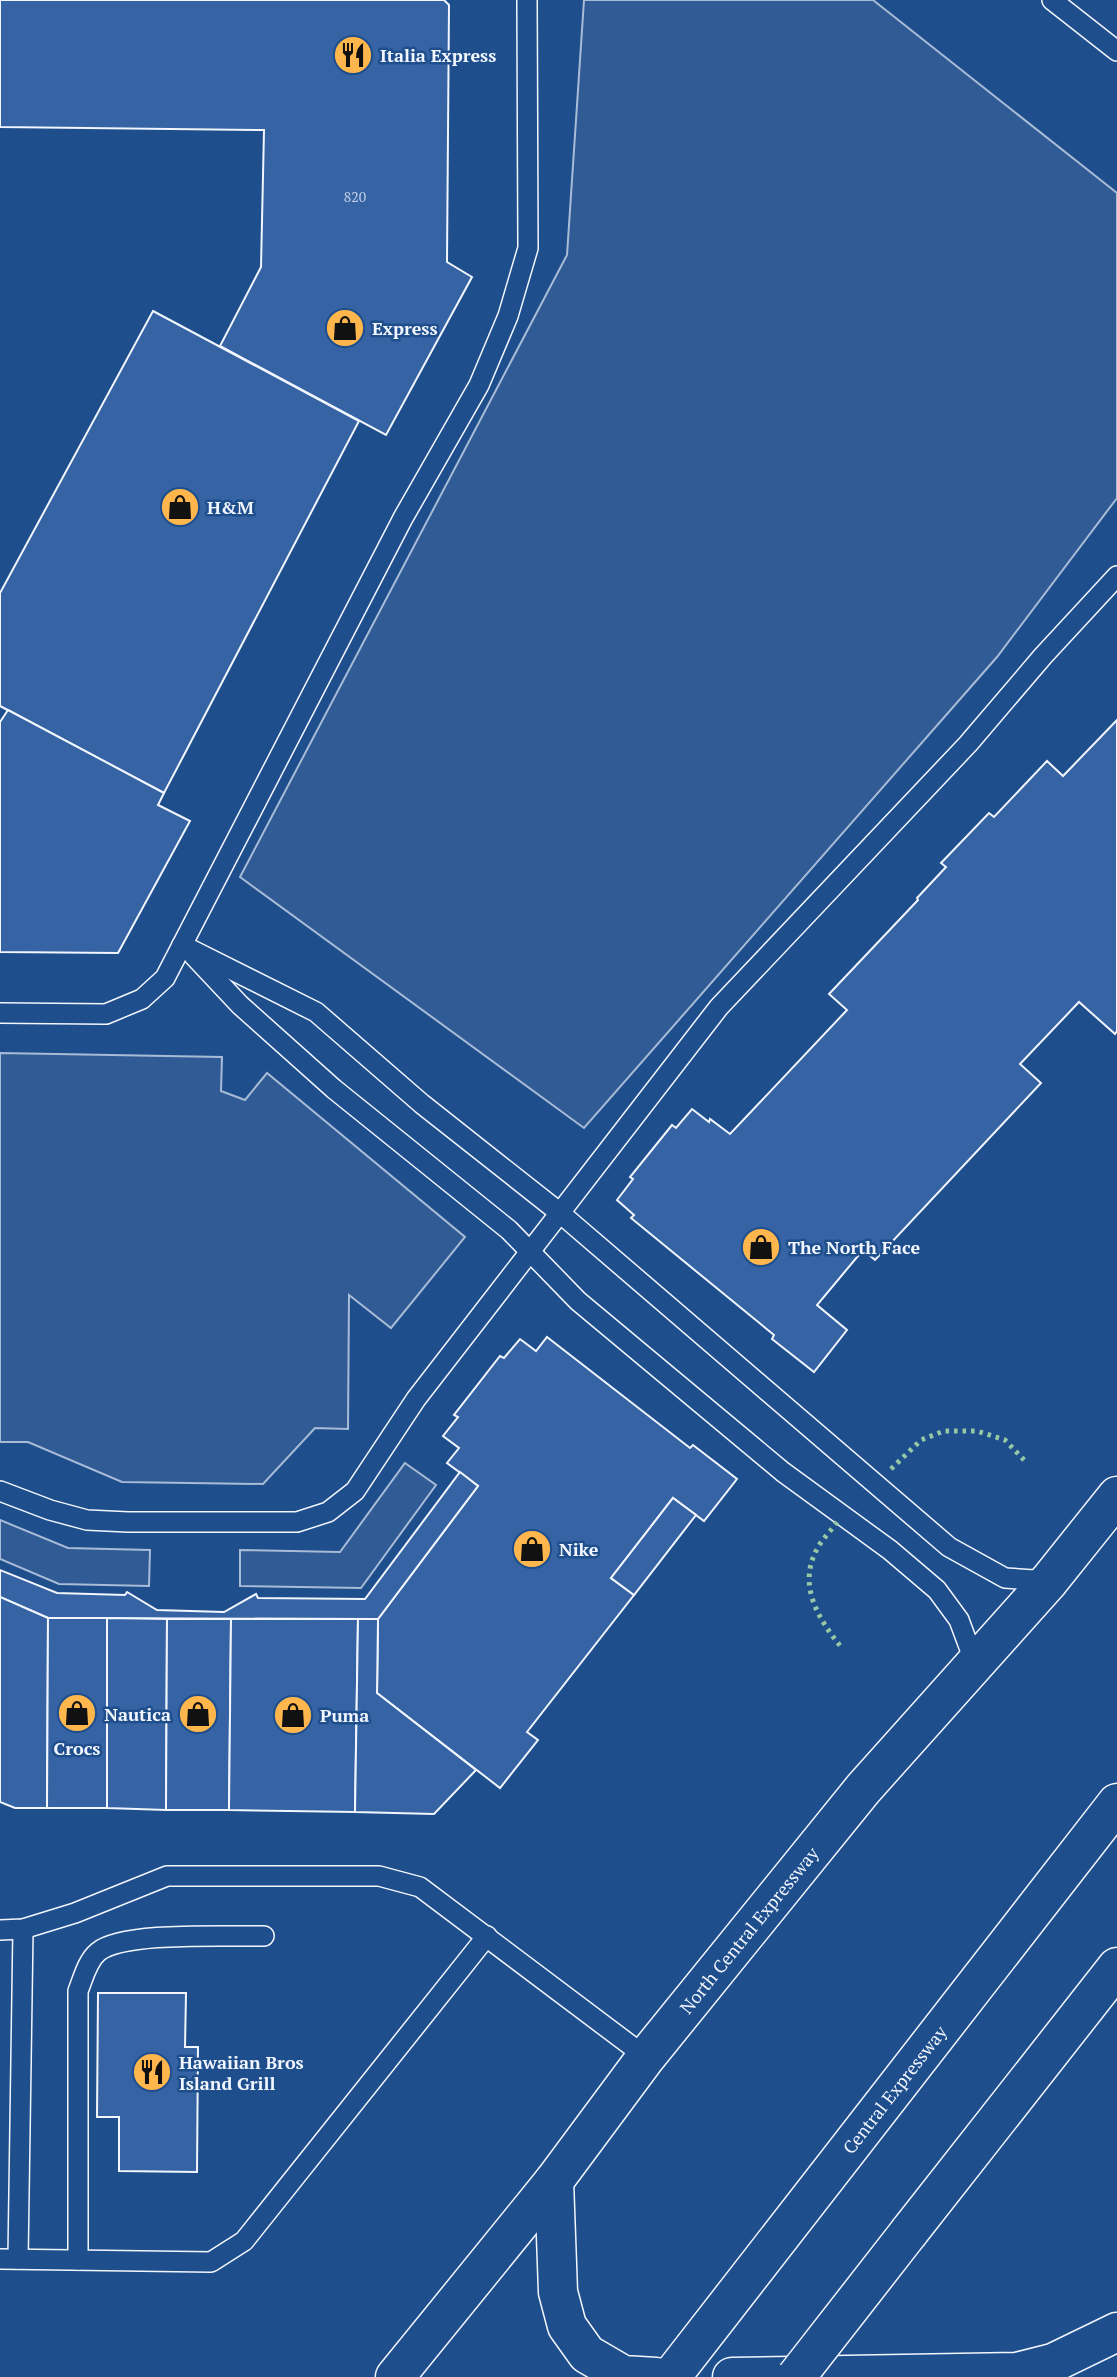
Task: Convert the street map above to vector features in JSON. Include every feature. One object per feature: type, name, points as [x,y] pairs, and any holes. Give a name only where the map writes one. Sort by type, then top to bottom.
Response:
[{"type":"main road","name":"North Central Expressway","points":[[395,2377],[554,2181],[646,2057],[891,1755],[1049,1581],[1117,1496]]},
{"type":"main road","name":"Central Expressway","points":[[671,2377],[1117,1803]]},
{"type":"main road","points":[[796,2377],[1117,1967]]},
{"type":"main road","points":[[554,2181],[558,2292],[567,2326],[587,2354],[623,2375],[656,2377]]},
{"type":"main road","points":[[732,2377],[1017,2372],[1053,2363],[1117,2334]]},
{"type":"main road","points":[[1090,2377],[1117,2334]]},
{"type":"lane","points":[[0,1013],[106,1014],[142,999],[165,978],[403,519],[478,385],[508,316],[528,248],[527,0]]},
{"type":"lane","points":[[1052,0],[1117,51]]},
{"type":"lane","points":[[0,1491],[50,1510],[87,1520],[128,1522],[281,1524],[313,1518],[342,1503],[355,1491],[415,1399],[719,1007],[968,744],[1043,656],[1117,576]]},
{"type":"lane","points":[[183,944],[316,1012],[422,1104],[560,1213],[949,1547],[1005,1578],[1049,1581]]},
{"type":"lane","points":[[183,944],[240,1005],[334,1089],[509,1230],[578,1301],[783,1472],[890,1550],[937,1590],[959,1620],[975,1663]]},
{"type":"lane","points":[[0,1930],[23,1929],[75,1913],[167,1876],[379,1876],[419,1886],[646,2057]]},
{"type":"lane","points":[[23,1929],[9,2259],[211,2262],[244,2241],[486,1936]]},
{"type":"lane","points":[[78,2260],[78,1991],[89,1965],[97,1953],[113,1944],[139,1939],[264,1936]]},
{"type":"shaded area","points":[[584,0],[873,0],[1117,193],[1117,498],[997,657],[584,1128],[240,877],[567,255]]},
{"type":"shaded area","points":[[0,1053],[222,1057],[221,1091],[245,1100],[267,1073],[465,1237],[391,1328],[349,1295],[348,1429],[315,1428],[263,1484],[122,1482],[28,1442],[0,1442]]},
{"type":"shaded area","points":[[405,1463],[436,1485],[361,1588],[240,1586],[240,1550],[340,1552]]},
{"type":"shaded area","points":[[0,1520],[68,1548],[150,1550],[149,1586],[59,1584],[0,1559]]},
{"type":"building","points":[[0,0],[444,0],[449,5],[447,262],[472,277],[386,435],[220,346],[261,267],[264,130],[0,127]]},
{"type":"building","name":"H&M","points":[[153,311],[359,421],[164,793],[0,706],[0,593]]},
{"type":"building","points":[[8,710],[164,793],[158,805],[190,821],[118,953],[0,952],[0,722]]},
{"type":"building","points":[[1117,720],[1117,1031],[1115,1034],[1079,1002],[1020,1064],[1041,1083],[875,1260],[863,1250],[817,1305],[847,1330],[814,1372],[772,1339],[774,1335],[631,1218],[634,1215],[617,1200],[633,1179],[630,1177],[672,1125],[676,1128],[692,1109],[730,1134],[847,1010],[829,994],[918,900],[946,867],[941,863],[989,813],[994,817],[1047,761],[1063,776]]},
{"type":"building","name":"Nike","points":[[547,1337],[690,1448],[693,1445],[737,1479],[704,1521],[673,1498],[611,1578],[634,1595],[527,1732],[538,1740],[500,1788],[377,1693],[378,1619],[478,1486],[447,1463],[459,1448],[443,1436],[458,1417],[454,1415],[500,1356],[504,1358],[520,1339],[536,1351]]},
{"type":"building","points":[[460,1472],[478,1486],[378,1619],[48,1618],[0,1597],[0,1570],[57,1593],[125,1595],[127,1592],[157,1610],[224,1612],[256,1594],[258,1598],[365,1599]]},
{"type":"building","points":[[673,1498],[696,1515],[634,1595],[611,1578]]},
{"type":"building","points":[[0,1597],[48,1618],[47,1808],[15,1808],[0,1802]]},
{"type":"building","name":"Crocs","points":[[48,1618],[107,1618],[107,1808],[47,1808]]},
{"type":"building","points":[[107,1618],[167,1619],[166,1810],[107,1808]]},
{"type":"building","name":"Nautica","points":[[167,1619],[231,1619],[229,1810],[166,1810]]},
{"type":"building","name":"Puma","points":[[231,1619],[358,1619],[355,1812],[229,1810]]},
{"type":"building","points":[[358,1619],[378,1619],[377,1693],[476,1770],[434,1814],[355,1812]]},
{"type":"building","points":[[98,1993],[186,1993],[185,2047],[198,2047],[197,2172],[119,2171],[119,2117],[97,2117]]},
{"type":"hedge","points":[[891,1469],[921,1440],[944,1431],[977,1431],[1005,1440],[1026,1462]]},
{"type":"hedge","points":[[837,1522],[817,1549],[809,1576],[813,1602],[842,1648]]},
{"type":"place","name":"Italia Express","points":[[353,55]]},
{"type":"place","name":"Express","points":[[345,328]]},
{"type":"place","name":"H&M","points":[[180,507]]},
{"type":"place","name":"The North Face","points":[[761,1247]]},
{"type":"place","name":"Nike","points":[[532,1549]]},
{"type":"place","name":"Crocs","points":[[77,1713]]},
{"type":"place","name":"Nautica","points":[[198,1714]]},
{"type":"place","name":"Puma","points":[[293,1715]]},
{"type":"place","name":"Hawaiian Bros Island Grill","points":[[152,2072]]}]
